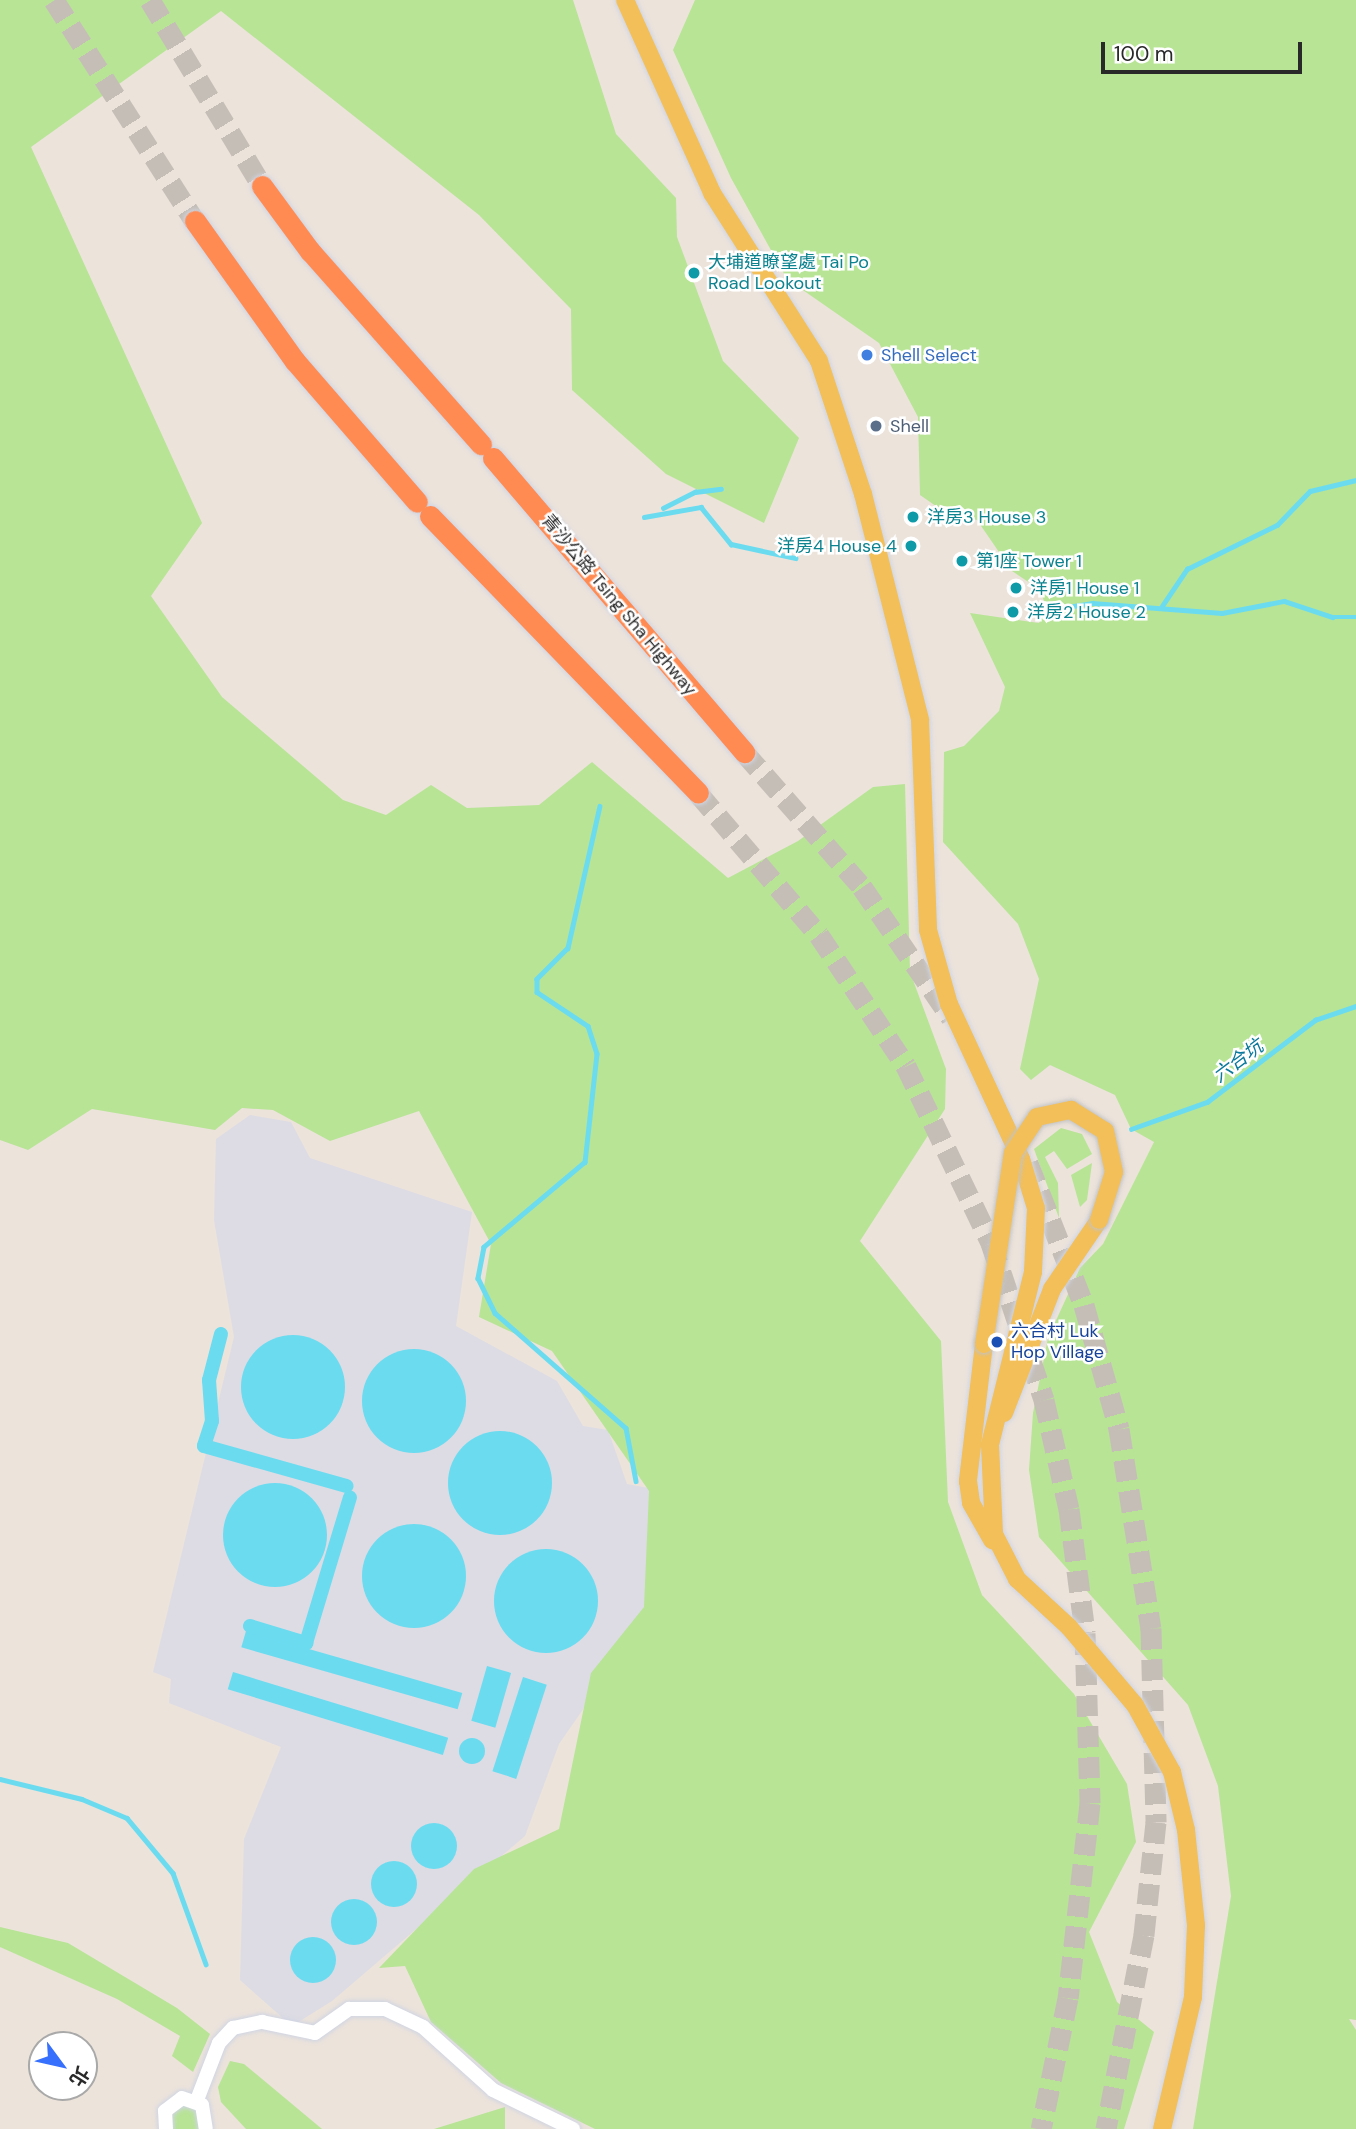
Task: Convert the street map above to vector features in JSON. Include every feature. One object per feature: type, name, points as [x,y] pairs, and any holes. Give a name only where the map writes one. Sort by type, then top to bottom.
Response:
[{"type":"highway","name":"青沙公路 Tsing Sha Highway","points":[[262,186],[319,261],[487,451],[744,752]]},
{"type":"highway","points":[[195,221],[295,361],[424,509],[698,793]]},
{"type":"main road","points":[[625,0],[712,193],[823,370],[863,494],[920,720],[928,930],[949,1004],[1021,1158],[1036,1209],[1032,1272],[990,1445],[990,1508],[1003,1555]]},
{"type":"main road","points":[[990,1445],[1052,1289],[1099,1220],[1114,1172],[1105,1131],[1071,1110],[1037,1117],[1013,1153],[984,1344],[968,1481],[971,1503],[1017,1579],[1121,1686],[1153,1734],[1178,1788],[1193,1889],[1195,1966],[1185,2052],[1162,2129]]},
{"type":"street","points":[[197,2100],[219,2043],[247,2022],[315,2033],[349,2009],[384,2009],[423,2026],[493,2090],[573,2129]]},
{"type":"street","points":[[166,2129],[169,2105],[182,2098],[197,2100],[206,2110],[206,2128]]},
{"type":"shaded area","points":[[250,1115],[291,1122],[310,1158],[472,1212],[456,1326],[557,1381],[583,1426],[608,1430],[627,1484],[664,1491],[649,1614],[559,1744],[525,1836],[332,2001],[292,2026],[240,1980],[244,1839],[281,1747],[169,1703],[171,1679],[153,1672],[234,1337],[214,1220],[216,1139]]},
{"type":"green space","points":[[0,0],[573,0],[616,134],[676,198],[677,237],[723,361],[799,438],[764,523],[666,474],[572,390],[571,309],[479,215],[221,11],[31,147],[202,523],[151,596],[222,697],[343,800],[386,815],[431,785],[467,808],[539,805],[592,762],[728,878],[798,841],[873,787],[905,784],[910,972],[946,1069],[945,1109],[860,1241],[941,1341],[948,1502],[982,1595],[1074,1694],[1127,1784],[1136,1842],[1089,1932],[1117,2002],[1154,2032],[1124,2129],[595,2129],[501,2083],[431,2022],[405,1966],[379,1968],[474,1869],[559,1829],[591,1673],[644,1607],[649,1491],[552,1351],[479,1317],[491,1244],[419,1111],[330,1141],[273,1110],[242,1108],[215,1130],[92,1109],[28,1150],[0,1140]]},
{"type":"green space","points":[[695,0],[1356,0],[1356,2020],[1349,2019],[1356,2030],[1356,2129],[1193,2129],[1231,1896],[1218,1786],[1188,1705],[1039,1537],[1029,1470],[1033,1413],[1048,1338],[1080,1268],[1103,1244],[1154,1142],[1131,1129],[1115,1095],[1050,1065],[1031,1080],[1020,1069],[1039,979],[1018,924],[943,842],[944,752],[964,746],[999,711],[1005,687],[970,613],[1039,623],[1047,608],[1039,589],[1012,571],[977,520],[946,513],[920,495],[918,417],[879,343],[787,279],[731,178],[673,50]]},
{"type":"green space","points":[[1061,1128],[1082,1134],[1092,1154],[1067,1169],[1054,1151],[1045,1157],[1058,1183],[1059,1218],[1034,1149]]},
{"type":"green space","points":[[1092,1163],[1087,1200],[1080,1207],[1071,1175]]},
{"type":"green space","points":[[0,1927],[68,1943],[177,2008],[210,2034],[193,2072],[172,2056],[180,2036],[117,1999],[0,1947]]},
{"type":"green space","points":[[230,2061],[244,2064],[322,2129],[246,2129],[221,2102],[218,2087]]},
{"type":"green space","points":[[197,2103],[203,2129],[169,2129],[174,2104]]},
{"type":"green space","points":[[505,2107],[505,2129],[434,2129]]},
{"type":"water","points":[[293,1335],[313,1339],[330,1350],[341,1367],[345,1387],[341,1407],[330,1424],[313,1435],[293,1439],[273,1435],[256,1424],[245,1407],[241,1387],[245,1367],[256,1350],[273,1339]]},
{"type":"water","points":[[414,1349],[434,1353],[451,1364],[462,1381],[466,1401],[462,1421],[451,1438],[434,1449],[414,1453],[394,1449],[377,1438],[366,1421],[362,1401],[366,1381],[377,1364],[394,1353]]},
{"type":"water","points":[[500,1431],[520,1435],[537,1446],[548,1463],[552,1483],[548,1503],[537,1520],[520,1531],[500,1535],[480,1531],[463,1520],[452,1503],[448,1483],[452,1463],[463,1446],[480,1435]]},
{"type":"water","points":[[275,1483],[295,1487],[312,1498],[323,1515],[327,1535],[323,1555],[312,1572],[295,1583],[275,1587],[255,1583],[238,1572],[227,1555],[223,1535],[227,1515],[238,1498],[255,1487]]},
{"type":"water","points":[[414,1524],[434,1528],[451,1539],[462,1556],[466,1576],[462,1596],[451,1613],[434,1624],[414,1628],[394,1624],[377,1613],[366,1596],[362,1576],[366,1556],[377,1539],[394,1528]]},
{"type":"water","points":[[546,1549],[566,1553],[583,1564],[594,1581],[598,1601],[594,1621],[583,1638],[566,1649],[546,1653],[526,1649],[509,1638],[498,1621],[494,1601],[498,1581],[509,1564],[526,1553]]},
{"type":"water","points":[[246,1631],[462,1693],[458,1709],[241,1647]]},
{"type":"water","points":[[487,1666],[511,1673],[495,1728],[471,1721]]},
{"type":"water","points":[[233,1672],[448,1738],[443,1755],[228,1689]]},
{"type":"water","points":[[523,1677],[547,1685],[516,1779],[492,1771]]},
{"type":"water","points":[[472,1738],[481,1742],[485,1751],[481,1760],[472,1764],[463,1760],[459,1751],[463,1742]]},
{"type":"water","points":[[434,1823],[443,1824],[450,1830],[456,1837],[456,1855],[450,1862],[443,1868],[434,1869],[425,1868],[418,1862],[412,1855],[411,1846],[412,1837],[418,1830],[425,1824]]},
{"type":"water","points":[[394,1861],[410,1868],[417,1884],[410,1900],[394,1907],[378,1900],[371,1884],[378,1868]]},
{"type":"water","points":[[354,1899],[363,1900],[370,1906],[376,1913],[376,1931],[370,1938],[363,1944],[354,1945],[345,1944],[338,1938],[332,1931],[331,1922],[332,1913],[338,1906],[345,1900]]},
{"type":"water","points":[[313,1937],[322,1938],[329,1944],[335,1951],[335,1969],[329,1976],[322,1982],[313,1983],[304,1982],[297,1976],[291,1969],[290,1960],[291,1951],[297,1944],[304,1938]]},
{"type":"waterway","points":[[1162,606],[1187,569],[1277,525],[1310,491],[1356,480]]},
{"type":"waterway","points":[[663,508],[695,492],[721,489]]},
{"type":"waterway","points":[[644,517],[701,507],[731,544],[795,558]]},
{"type":"waterway","points":[[1048,610],[1092,603],[1222,613],[1284,601],[1332,617],[1356,617]]},
{"type":"waterway","points":[[600,806],[568,948],[537,979],[537,992],[588,1026],[597,1054],[585,1162],[484,1247],[478,1278],[495,1313],[626,1428],[636,1481]]},
{"type":"waterway","name":"六合坑","points":[[1131,1129],[1207,1102],[1315,1020],[1356,1006]]},
{"type":"waterway","points":[[221,1334],[209,1380],[212,1421],[204,1446],[346,1486]]},
{"type":"waterway","points":[[250,1626],[306,1643],[350,1497]]},
{"type":"waterway","points":[[0,1779],[82,1799],[127,1818],[173,1873],[206,1964]]},
{"type":"tunnel","points":[[54,0],[195,221]]},
{"type":"tunnel","points":[[150,0],[262,186]]},
{"type":"tunnel","points":[[744,752],[862,887],[951,1017]]},
{"type":"tunnel","points":[[698,793],[819,935],[906,1066],[991,1243],[1044,1400],[1069,1509],[1085,1633],[1090,1803],[1068,1998],[1041,2129]]},
{"type":"tunnel","points":[[1028,1163],[1084,1305],[1119,1429],[1151,1628],[1156,1822],[1144,1935],[1106,2129]]},
{"type":"place","name":"大埔道瞭望處 Tai Po Road Lookout","points":[[694,273]]},
{"type":"place","name":"Shell Select","points":[[867,355]]},
{"type":"place","name":"Shell","points":[[876,426]]},
{"type":"place","name":"洋房3 House 3","points":[[913,517]]},
{"type":"place","name":"洋房4 House 4","points":[[911,546]]},
{"type":"place","name":"第1座 Tower 1","points":[[962,561]]},
{"type":"place","name":"洋房1 House 1","points":[[1016,588]]},
{"type":"place","name":"洋房2 House 2","points":[[1013,612]]},
{"type":"place","name":"六合村 Luk Hop Village","points":[[997,1342]]}]
